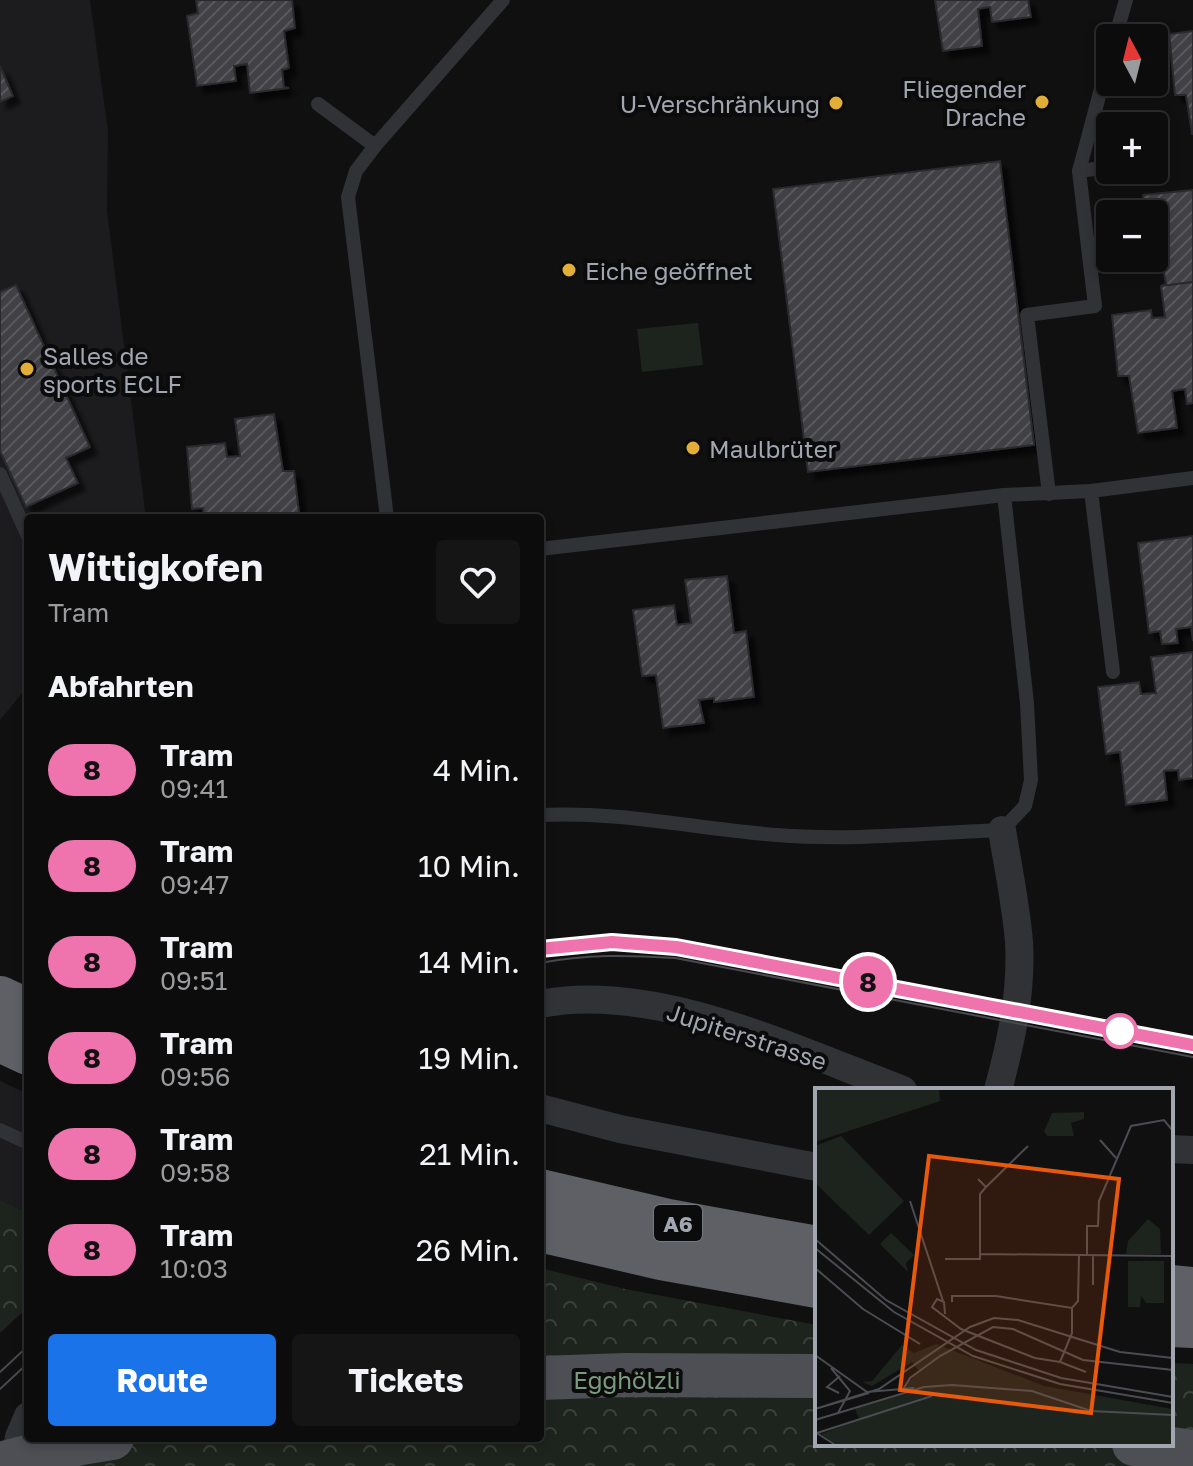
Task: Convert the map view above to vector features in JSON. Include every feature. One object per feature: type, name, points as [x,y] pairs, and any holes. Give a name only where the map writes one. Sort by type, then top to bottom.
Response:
[{"type":"highway","points":[[0,998],[24,1009]]},
{"type":"highway","points":[[0,1040],[24,1051]]},
{"type":"highway","name":"A6","points":[[544,1192],[668,1221],[815,1248]]},
{"type":"highway","name":"A6","points":[[544,1231],[676,1261],[815,1286]]},
{"type":"highway","points":[[1173,1287],[1193,1289]]},
{"type":"highway","points":[[1173,1325],[1193,1326]]},
{"type":"main road","points":[[544,1378],[815,1376]]},
{"type":"main road","points":[[10,1463],[96,1442]]},
{"type":"main road","points":[[86,1466],[131,1442]]},
{"type":"main road","points":[[1149,1446],[1193,1452]]},
{"type":"street","points":[[998,1088],[1012,1033],[1019,963],[1015,909],[1002,830]]},
{"type":"street","name":"Jupiterstrasse","points":[[544,1004],[593,999],[650,1004],[708,1019],[898,1088]]},
{"type":"street","points":[[544,1109],[620,1129],[815,1167]]},
{"type":"street","points":[[1173,1149],[1193,1150]]},
{"type":"street","points":[[10,1463],[24,1425]]},
{"type":"lane","points":[[387,514],[348,197],[356,171],[375,146],[503,0]]},
{"type":"lane","points":[[1119,24],[1126,0]]},
{"type":"lane","points":[[1049,494],[1027,315],[1095,306],[1079,171],[1099,96]]},
{"type":"lane","points":[[318,104],[375,146]]},
{"type":"lane","points":[[1079,171],[1096,169]]},
{"type":"lane","points":[[0,474],[24,527]]},
{"type":"lane","points":[[544,549],[1004,495],[1091,491],[1193,478]]},
{"type":"lane","points":[[1091,491],[1113,672]]},
{"type":"lane","points":[[544,815],[627,817],[777,835],[842,838],[1002,830],[1025,806],[1031,780],[1027,703],[1004,495]]},
{"type":"lane","points":[[0,1130],[24,1141]]},
{"type":"shaded area","points":[[0,0],[90,0],[108,131],[107,211],[145,514],[24,514],[24,691],[0,720]]},
{"type":"shaded area","points":[[0,1081],[24,1092],[24,1211],[0,1200]]},
{"type":"green space","points":[[698,323],[703,365],[642,372],[637,329]]},
{"type":"green space","points":[[0,1200],[24,1211],[24,1311],[0,1333]]},
{"type":"green space","name":"Egghölzli","points":[[544,1269],[625,1289],[815,1325],[815,1446],[1173,1446],[1173,1363],[1193,1364],[1193,1466],[38,1466],[31,1442],[544,1442]]},
{"type":"building","points":[[196,0],[292,0],[295,28],[284,31],[289,68],[282,70],[284,87],[289,88],[250,93],[247,64],[234,66],[236,81],[197,86],[187,16],[198,13]]},
{"type":"building","points":[[935,0],[1028,0],[1031,17],[992,22],[990,7],[978,9],[982,46],[943,51]]},
{"type":"building","points":[[1193,31],[1192,134],[1186,95],[1175,95],[1169,34]]},
{"type":"building","points":[[0,66],[13,96],[0,102]]},
{"type":"building","points":[[1000,161],[1034,445],[808,472],[773,189]]},
{"type":"building","points":[[1193,190],[1193,282],[1161,286],[1166,284],[1164,272],[1168,272],[1168,200],[1144,200],[1143,195]]},
{"type":"building","points":[[1193,282],[1193,403],[1187,404],[1185,389],[1172,391],[1177,428],[1138,433],[1129,376],[1118,376],[1112,315],[1151,310],[1152,318],[1165,317],[1161,286]]},
{"type":"building","name":"Salles de sports ECLF","points":[[16,285],[90,447],[66,458],[78,483],[26,507],[0,451],[0,292]]},
{"type":"building","points":[[274,414],[283,471],[294,471],[299,512],[204,514],[203,508],[192,509],[187,447],[225,443],[227,457],[240,456],[235,419]]},
{"type":"building","points":[[1193,536],[1193,641],[1191,627],[1176,629],[1178,643],[1162,644],[1160,631],[1149,633],[1138,543]]},
{"type":"building","points":[[727,576],[734,633],[746,631],[754,697],[714,702],[714,698],[699,700],[704,723],[663,728],[656,675],[642,676],[633,610],[674,605],[677,625],[691,623],[685,580]]},
{"type":"building","points":[[1193,652],[1193,778],[1179,780],[1178,770],[1164,771],[1167,800],[1126,805],[1120,752],[1106,754],[1098,687],[1139,682],[1141,694],[1156,693],[1151,657]]},
{"type":"tram line","points":[[544,949],[612,942],[676,947],[1162,1039]]},
{"type":"tram line","name":"8","points":[[544,948],[612,942],[676,947],[1193,1045]]},
{"type":"tram line","points":[[544,962],[608,956],[675,958],[1193,1057]]},
{"type":"tram line","points":[[0,1372],[24,1350]]},
{"type":"tram line","points":[[0,1389],[24,1367]]},
{"type":"place","name":"Fliegender Drache","points":[[1042,102]]},
{"type":"place","name":"U-Verschränkung","points":[[836,103]]},
{"type":"place","name":"Eiche geöffnet","points":[[569,270]]},
{"type":"place","name":"Salles de sports ECLF","points":[[27,369]]},
{"type":"place","name":"Maulbrüter","points":[[693,448]]}]
